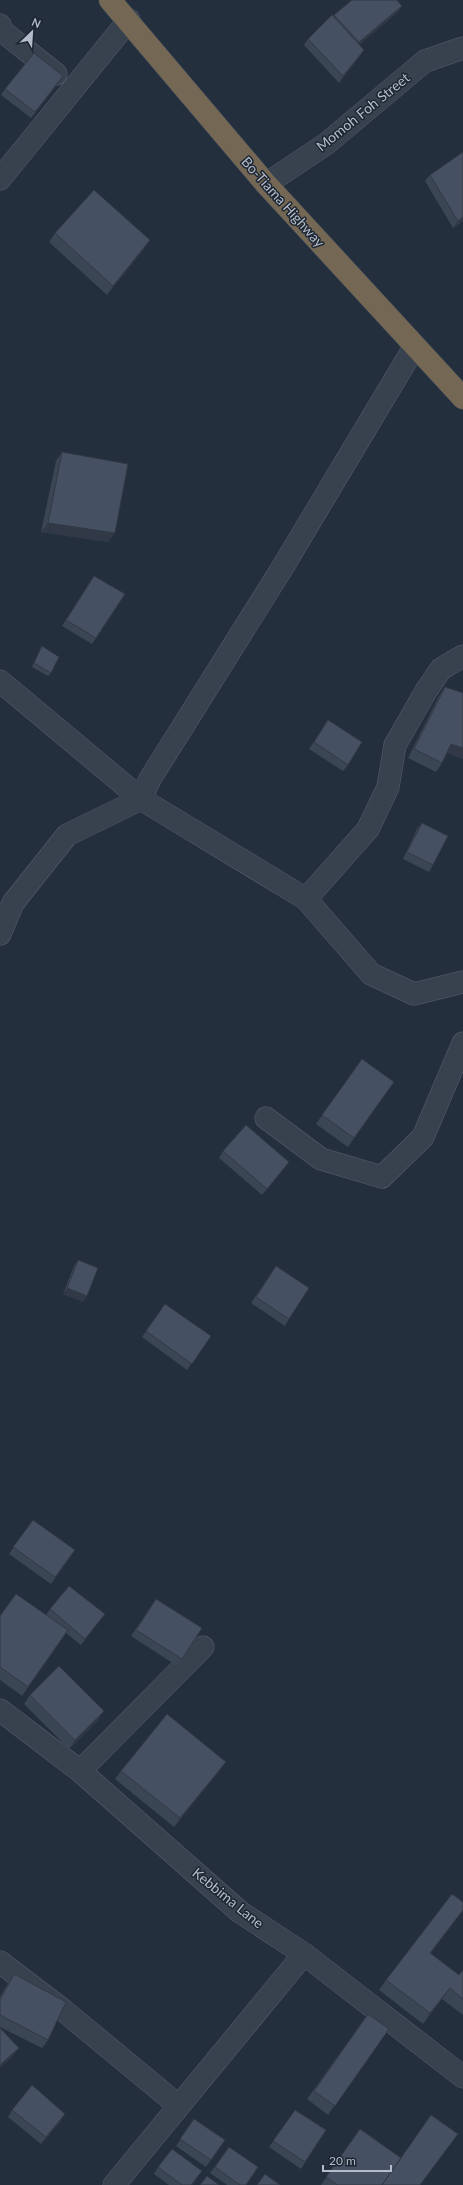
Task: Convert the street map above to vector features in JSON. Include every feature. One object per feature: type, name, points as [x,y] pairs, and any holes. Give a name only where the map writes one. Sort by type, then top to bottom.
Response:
[{"type":"highway","name":"Bo-Tiama Highway","points":[[110,0],[129,20],[266,184],[463,398]]},
{"type":"street","points":[[0,179],[129,20]]},
{"type":"street","points":[[0,25],[2,31],[74,88]]},
{"type":"street","name":"Momoh Foh Street","points":[[266,184],[326,144],[425,61],[463,48]]},
{"type":"street","points":[[0,934],[13,904],[67,835],[141,799],[150,779],[284,565],[415,346]]},
{"type":"street","points":[[306,899],[368,829],[388,787],[396,745],[399,738],[426,691],[441,669],[463,656]]},
{"type":"street","points":[[0,681],[141,799],[306,899],[371,974],[414,994],[463,982]]},
{"type":"street","points":[[266,1118],[321,1159],[382,1178],[423,1137],[463,1043]]},
{"type":"street","points":[[80,1771],[203,1647]]},
{"type":"street","name":"Kebbima Lane","points":[[0,1710],[80,1771],[240,1912],[304,1954],[463,2077]]},
{"type":"street","points":[[114,2185],[304,1954]]},
{"type":"street","points":[[0,1962],[63,2010],[179,2106]]},
{"type":"building","points":[[352,0],[397,0],[402,6],[359,42],[334,15]]},
{"type":"building","points":[[332,15],[364,50],[343,76],[308,39]]},
{"type":"building","points":[[34,53],[63,76],[35,112],[5,89]]},
{"type":"building","points":[[463,152],[463,217],[458,221],[430,175]]},
{"type":"building","points":[[94,190],[150,240],[113,286],[55,233]]},
{"type":"building","points":[[62,452],[128,464],[115,533],[48,523]]},
{"type":"building","points":[[94,576],[125,594],[96,638],[66,620]]},
{"type":"building","points":[[42,646],[59,657],[51,673],[34,663]]},
{"type":"building","points":[[445,687],[463,693],[463,748],[451,744],[442,763],[414,749]]},
{"type":"building","points":[[328,720],[362,742],[348,765],[314,742]]},
{"type":"building","points":[[422,823],[448,836],[433,865],[407,852]]},
{"type":"building","points":[[362,1059],[394,1082],[354,1138],[322,1115]]},
{"type":"building","points":[[246,1125],[289,1162],[267,1189],[223,1151]]},
{"type":"building","points":[[78,1260],[98,1268],[87,1296],[67,1288]]},
{"type":"building","points":[[276,1266],[309,1288],[289,1319],[256,1297]]},
{"type":"building","points":[[165,1304],[211,1336],[192,1364],[146,1331]]},
{"type":"building","points":[[33,1520],[75,1550],[55,1577],[13,1547]]},
{"type":"building","points":[[69,1586],[105,1614],[85,1639],[50,1609]]},
{"type":"building","points":[[16,1594],[68,1630],[28,1687],[0,1667],[0,1616]]},
{"type":"building","points":[[156,1599],[202,1628],[182,1659],[136,1630]]},
{"type":"building","points":[[59,1666],[104,1711],[75,1740],[30,1695]]},
{"type":"building","points":[[167,1714],[226,1762],[180,1818],[121,1771]]},
{"type":"building","points":[[452,1894],[463,1902],[463,1910],[430,1953],[459,1975],[463,1970],[463,1999],[450,1988],[430,2013],[386,1980]]},
{"type":"building","points":[[14,1974],[66,2002],[48,2040],[0,2015],[0,2000]]},
{"type":"building","points":[[368,2014],[389,2029],[335,2106],[314,2091]]},
{"type":"building","points":[[0,2028],[19,2048],[0,2065]]},
{"type":"building","points":[[32,2085],[65,2114],[46,2137],[12,2110]]},
{"type":"building","points":[[295,2110],[326,2130],[305,2162],[273,2141]]},
{"type":"building","points":[[431,2115],[458,2134],[420,2185],[382,2185]]},
{"type":"building","points":[[194,2119],[225,2140],[211,2160],[180,2139]]},
{"type":"building","points":[[360,2129],[401,2158],[382,2185],[338,2185],[326,2177]]},
{"type":"building","points":[[229,2147],[258,2167],[246,2185],[240,2185],[215,2167]]},
{"type":"building","points":[[172,2149],[202,2171],[191,2185],[182,2185],[158,2167]]},
{"type":"building","points":[[265,2174],[280,2185],[257,2185]]},
{"type":"building","points":[[207,2176],[219,2185],[200,2185]]}]
